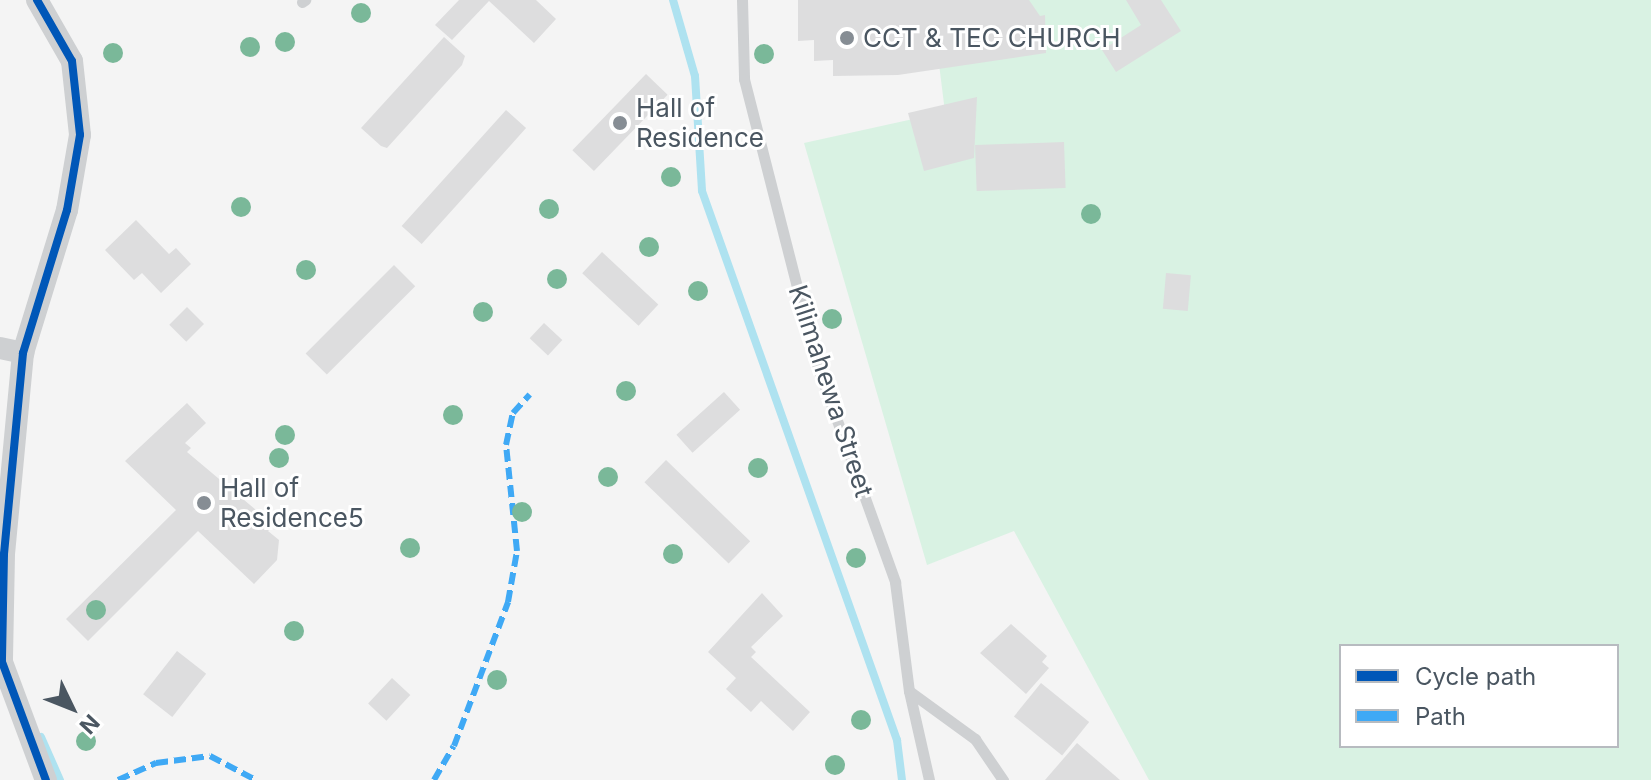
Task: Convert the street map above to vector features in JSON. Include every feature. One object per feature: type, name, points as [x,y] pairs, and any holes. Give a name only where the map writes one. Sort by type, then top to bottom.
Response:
[{"type":"street","points":[[37,0],[72,61],[80,135],[67,210],[23,353],[4,554],[2,662],[46,780]]},
{"type":"street","points":[[0,348],[23,353]]},
{"type":"lane","name":"Kilimahewa Street","points":[[742,0],[744,79],[816,362],[895,582],[909,691],[929,780]]},
{"type":"lane","points":[[909,691],[975,739],[1003,780]]},
{"type":"green space","points":[[931,0],[1651,0],[1651,780],[1149,780],[1014,531],[927,565],[804,143],[945,112]]},
{"type":"building","points":[[459,0],[536,0],[556,19],[534,43],[489,1],[452,40],[435,25]]},
{"type":"building","points":[[798,0],[1029,0],[1040,16],[1045,15],[1046,53],[898,75],[833,76],[833,60],[814,61],[814,40],[798,41]]},
{"type":"building","points":[[1126,0],[1161,0],[1181,31],[1116,72],[1102,50],[1141,25]]},
{"type":"building","points":[[444,37],[465,56],[462,65],[387,148],[381,146],[361,128]]},
{"type":"building","name":"Hall of Residence","points":[[646,74],[668,95],[594,171],[572,150]]},
{"type":"building","points":[[977,97],[974,158],[924,171],[908,113]]},
{"type":"building","points":[[506,110],[526,128],[422,244],[402,226]]},
{"type":"building","points":[[1064,142],[1066,188],[977,191],[975,145]]},
{"type":"building","points":[[136,220],[169,254],[176,248],[191,264],[161,293],[142,273],[134,280],[105,250]]},
{"type":"building","points":[[602,252],[658,305],[639,326],[582,273]]},
{"type":"building","points":[[394,265],[415,286],[327,375],[306,353]]},
{"type":"building","points":[[1166,273],[1191,275],[1188,311],[1163,309]]},
{"type":"building","points":[[187,307],[204,324],[186,342],[169,325]]},
{"type":"building","points":[[544,323],[562,340],[548,355],[530,338]]},
{"type":"building","points":[[724,392],[740,410],[692,453],[676,435]]},
{"type":"building","name":"Hall of Residence5","points":[[187,403],[206,423],[185,443],[191,448],[187,452],[274,525],[268,531],[279,540],[277,560],[254,584],[198,531],[88,641],[66,619],[176,510],[125,461]]},
{"type":"building","points":[[666,460],[750,541],[729,564],[644,482]]},
{"type":"building","points":[[762,593],[783,616],[751,647],[756,652],[751,657],[810,712],[793,731],[761,701],[751,712],[726,689],[736,678],[708,652]]},
{"type":"building","points":[[1011,624],[1047,656],[1042,662],[1049,668],[1026,694],[980,653]]},
{"type":"building","points":[[177,651],[206,674],[172,717],[143,694]]},
{"type":"building","points":[[392,678],[410,695],[386,721],[368,704]]},
{"type":"building","points":[[1041,683],[1089,722],[1062,755],[1014,716]]},
{"type":"building","points":[[1077,743],[1120,780],[1045,780]]},
{"type":"waterway","points":[[673,0],[695,76],[702,191],[897,740],[902,780]]},
{"type":"waterway","points":[[41,737],[60,780]]},
{"type":"marked path","points":[[434,780],[454,746],[508,602],[517,551],[506,445],[513,413],[530,394]]},
{"type":"marked path","points":[[118,780],[156,763],[210,756],[256,780]]},
{"type":"cycle path","points":[[37,0],[72,61],[80,135],[67,210],[23,353],[4,554],[2,662],[46,780]]},
{"type":"place","name":"CCT & TEC CHURCH","points":[[847,38]]},
{"type":"place","name":"Hall of Residence","points":[[620,123]]},
{"type":"place","name":"Hall of Residence5","points":[[204,503]]}]
